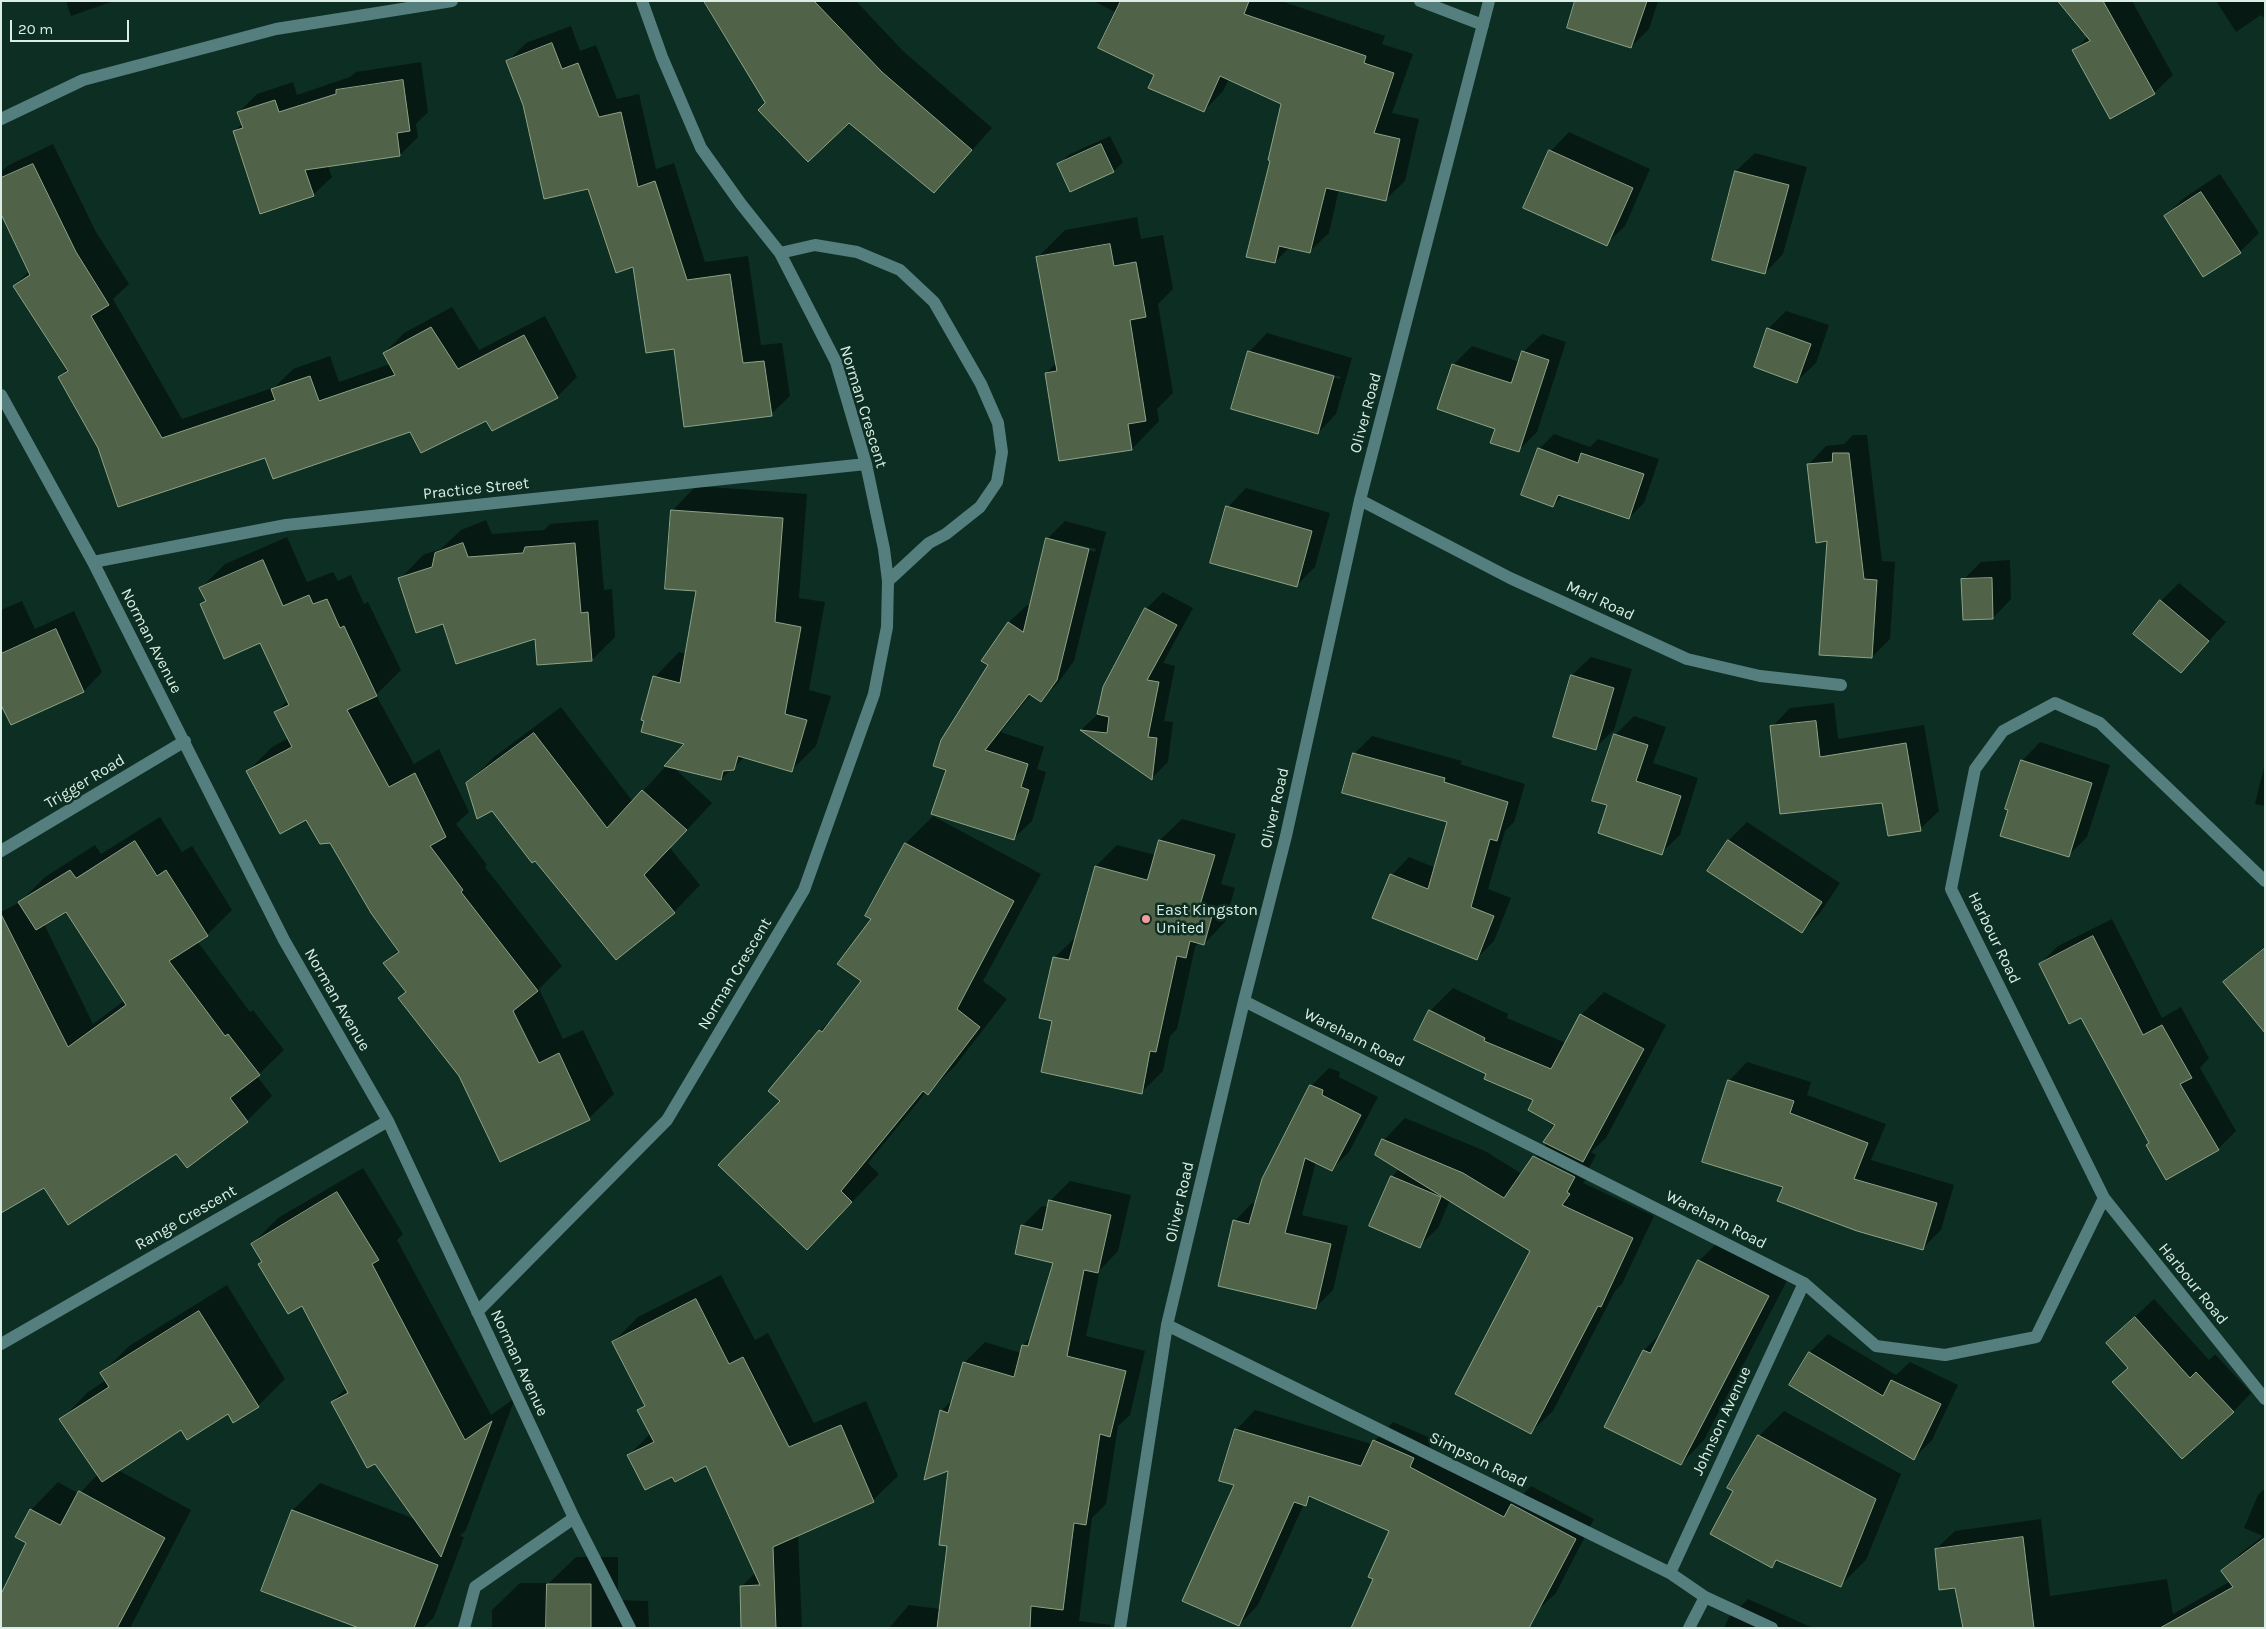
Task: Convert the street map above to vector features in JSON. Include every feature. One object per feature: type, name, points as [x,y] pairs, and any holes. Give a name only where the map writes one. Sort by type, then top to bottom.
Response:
[{"type":"street","points":[[1,119],[83,80],[266,31],[452,1]]},
{"type":"street","name":"Norman Crescent","points":[[477,1312],[667,1120],[804,890],[874,694],[886,628],[888,581],[884,549],[866,464],[836,362],[780,253],[741,204],[701,148],[662,58],[642,1]]},
{"type":"street","points":[[1420,1],[1483,25]]},
{"type":"street","name":"Oliver Road","points":[[1120,1628],[1167,1326],[1244,1001],[1286,836],[1360,500],[1489,1]]},
{"type":"street","points":[[780,253],[815,245],[857,252],[900,270],[934,302],[980,384],[998,423],[1002,452],[997,482],[980,507],[946,534],[930,543],[888,581]]},
{"type":"street","name":"Norman Avenue","points":[[1,395],[93,562],[284,940],[388,1121],[574,1518],[630,1628]]},
{"type":"street","name":"Practice Street","points":[[93,562],[286,525],[866,464]]},
{"type":"street","name":"Marl Road","points":[[1360,500],[1510,578],[1687,659],[1760,676],[1841,685]]},
{"type":"street","name":"Harbour Road","points":[[2265,881],[2100,723],[2055,702],[2003,731],[1975,768],[1952,889],[2104,1198],[2265,1399]]},
{"type":"street","name":"Trigger Road","points":[[1,852],[185,741]]},
{"type":"street","name":"Wareham Road","points":[[1244,1001],[1804,1283],[1876,1346],[1944,1355],[2036,1337],[2104,1198]]},
{"type":"street","name":"Range Crescent","points":[[1,1344],[388,1121]]},
{"type":"street","name":"Johnson Avenue","points":[[1670,1573],[1804,1283]]},
{"type":"street","name":"Simpson Road","points":[[1167,1326],[1670,1573],[1705,1597],[1772,1628]]},
{"type":"street","points":[[464,1628],[475,1587],[574,1518]]},
{"type":"street","points":[[1689,1628],[1705,1597]]},
{"type":"building","points":[[704,1],[814,1],[882,72],[972,150],[934,193],[849,123],[808,162],[758,110],[765,103]]},
{"type":"building","points":[[1121,1],[1249,1],[1244,14],[1366,56],[1364,63],[1394,73],[1374,133],[1400,139],[1386,201],[1326,188],[1310,253],[1279,246],[1275,263],[1246,257],[1270,161],[1268,160],[1281,104],[1220,76],[1204,112],[1148,88],[1154,75],[1098,48]]},
{"type":"building","points":[[1575,1],[1647,1],[1631,48],[1567,28]]},
{"type":"building","points":[[2058,1],[2103,1],[2155,94],[2110,119],[2072,50],[2090,41]]},
{"type":"building","points":[[552,43],[562,69],[578,63],[599,117],[621,112],[638,187],[655,181],[687,280],[730,274],[743,363],[764,361],[772,416],[684,427],[674,349],[646,353],[633,267],[616,273],[588,189],[544,199],[523,105],[506,61]]},
{"type":"building","points":[[403,80],[410,131],[397,133],[400,156],[305,170],[314,196],[260,214],[233,131],[243,128],[237,112],[275,100],[279,112],[336,94],[336,90]]},
{"type":"building","points":[[1101,144],[1114,172],[1070,192],[1057,164]]},
{"type":"building","points":[[1549,150],[1633,188],[1607,246],[1523,208]]},
{"type":"building","points":[[33,164],[76,252],[109,305],[91,316],[162,438],[275,400],[271,389],[310,376],[319,401],[395,375],[383,353],[431,327],[458,369],[524,335],[558,398],[492,431],[486,421],[421,453],[410,432],[273,479],[265,458],[118,507],[98,448],[58,377],[68,371],[13,286],[30,275],[1,214],[1,178]]},
{"type":"building","points":[[1735,171],[1789,185],[1765,274],[1712,260]]},
{"type":"building","points":[[2201,192],[2241,253],[2203,277],[2164,216]]},
{"type":"building","points":[[1110,244],[1114,266],[1136,262],[1146,317],[1130,320],[1146,421],[1128,424],[1132,450],[1059,461],[1045,373],[1057,371],[1036,257]]},
{"type":"building","points":[[1767,328],[1811,344],[1797,383],[1754,367]]},
{"type":"building","points":[[1248,351],[1334,376],[1318,434],[1231,409]]},
{"type":"building","points":[[1522,351],[1549,360],[1519,452],[1490,443],[1495,429],[1437,409],[1452,364],[1511,383]]},
{"type":"building","points":[[1538,448],[1578,463],[1581,453],[1644,474],[1629,519],[1558,495],[1553,507],[1521,495]]},
{"type":"building","points":[[1833,453],[1849,453],[1864,579],[1877,580],[1872,658],[1819,655],[1827,541],[1816,543],[1807,464],[1832,462]]},
{"type":"building","points":[[1226,506],[1312,531],[1297,587],[1210,563]]},
{"type":"building","points":[[671,510],[783,518],[775,622],[801,627],[785,714],[807,720],[792,772],[738,756],[734,770],[723,771],[721,780],[664,766],[684,744],[641,732],[644,721],[641,720],[653,676],[680,683],[696,591],[665,589]]},
{"type":"building","points":[[1046,538],[1089,549],[1057,680],[1041,702],[1029,694],[985,750],[1028,764],[1021,787],[1029,790],[1014,840],[931,814],[946,770],[933,766],[941,740],[988,665],[981,661],[1008,622],[1023,632]]},
{"type":"building","points":[[463,543],[468,557],[523,553],[525,547],[575,543],[581,613],[588,612],[592,661],[537,665],[535,639],[456,664],[443,624],[416,633],[398,578],[432,567],[435,553]]},
{"type":"building","points":[[263,560],[283,606],[309,595],[313,604],[327,599],[340,628],[344,626],[377,696],[347,710],[389,787],[415,773],[446,837],[430,846],[463,890],[461,892],[538,991],[513,1011],[539,1063],[559,1053],[590,1120],[500,1162],[459,1076],[398,998],[406,992],[383,963],[399,952],[371,913],[330,843],[320,844],[306,820],[280,834],[246,771],[292,747],[274,712],[289,705],[260,643],[224,659],[200,604],[206,601],[199,588]]},
{"type":"building","points":[[1992,578],[1993,619],[1963,620],[1961,579]]},
{"type":"building","points":[[2160,600],[2209,641],[2181,673],[2133,634]]},
{"type":"building","points":[[1145,608],[1177,625],[1147,680],[1159,682],[1148,737],[1157,738],[1152,780],[1080,730],[1107,733],[1109,717],[1097,714],[1103,687]]},
{"type":"building","points":[[56,629],[84,692],[11,725],[1,705],[1,654]]},
{"type":"building","points":[[1571,675],[1614,688],[1596,750],[1553,737]]},
{"type":"building","points":[[1816,721],[1820,757],[1906,743],[1921,831],[1888,836],[1882,803],[1780,814],[1770,726]]},
{"type":"building","points":[[534,733],[607,828],[642,790],[687,830],[644,875],[675,913],[616,960],[535,861],[532,863],[492,811],[477,819],[466,783]]},
{"type":"building","points":[[1614,734],[1648,745],[1636,781],[1681,796],[1662,855],[1598,833],[1607,805],[1592,801]]},
{"type":"building","points":[[1353,753],[1445,778],[1444,782],[1508,802],[1497,841],[1490,839],[1471,907],[1494,916],[1477,960],[1372,918],[1390,874],[1428,889],[1447,822],[1342,793]]},
{"type":"building","points":[[2021,760],[2092,783],[2069,857],[2000,836],[2008,810],[2005,809]]},
{"type":"building","points":[[1159,840],[1215,855],[1200,905],[1214,909],[1204,945],[1190,941],[1186,958],[1177,956],[1156,1052],[1150,1051],[1142,1094],[1041,1072],[1052,1021],[1039,1018],[1053,957],[1069,960],[1095,866],[1147,880]]},
{"type":"building","points":[[1728,840],[1822,902],[1802,933],[1707,871]]},
{"type":"building","points":[[135,841],[157,876],[166,870],[208,936],[169,961],[225,1036],[228,1034],[260,1075],[230,1098],[248,1122],[187,1168],[176,1154],[68,1225],[44,1188],[1,1213],[1,914],[68,1047],[126,1005],[66,912],[36,930],[18,902],[70,870],[76,878]]},
{"type":"building","points":[[905,843],[1014,901],[957,1009],[980,1027],[928,1095],[923,1091],[841,1191],[852,1202],[807,1250],[718,1165],[780,1101],[768,1091],[819,1030],[822,1032],[861,981],[837,964],[871,919],[865,916]]},
{"type":"building","points":[[2093,936],[2143,1035],[2162,1025],[2192,1078],[2180,1084],[2219,1150],[2166,1180],[2146,1145],[2149,1143],[2081,1018],[2069,1024],[2039,964]]},
{"type":"building","points":[[2265,948],[2265,1033],[2223,982]]},
{"type":"building","points":[[1429,1010],[1485,1038],[1484,1041],[1551,1069],[1580,1014],[1644,1049],[1583,1162],[1543,1142],[1555,1125],[1528,1110],[1533,1100],[1484,1079],[1486,1074],[1414,1040]]},
{"type":"building","points":[[1728,1080],[1794,1101],[1790,1113],[1868,1143],[1854,1179],[1937,1203],[1923,1250],[1857,1231],[1777,1201],[1783,1187],[1702,1162]]},
{"type":"building","points":[[1310,1085],[1323,1090],[1322,1095],[1361,1115],[1332,1171],[1305,1158],[1285,1233],[1331,1244],[1316,1309],[1218,1286],[1233,1220],[1249,1224],[1262,1179]]},
{"type":"building","points":[[1382,1139],[1463,1173],[1504,1198],[1533,1156],[1575,1177],[1567,1192],[1570,1194],[1562,1205],[1633,1238],[1601,1307],[1598,1306],[1531,1434],[1455,1394],[1530,1251],[1375,1155]]},
{"type":"building","points":[[1391,1176],[1441,1197],[1420,1248],[1369,1226]]},
{"type":"building","points":[[337,1192],[379,1260],[372,1264],[465,1440],[492,1421],[441,1557],[375,1464],[367,1468],[331,1402],[348,1393],[302,1306],[288,1314],[258,1264],[262,1262],[251,1244]]},
{"type":"building","points":[[1049,1200],[1111,1215],[1098,1273],[1084,1270],[1067,1356],[1126,1371],[1110,1437],[1100,1434],[1086,1525],[1074,1523],[1063,1610],[1031,1606],[1030,1628],[937,1628],[947,1546],[939,1545],[948,1471],[924,1480],[940,1410],[948,1413],[963,1362],[1014,1377],[1022,1345],[1028,1346],[1053,1263],[1015,1254],[1021,1225],[1042,1230]]},
{"type":"building","points":[[1698,1260],[1769,1296],[1681,1465],[1604,1427],[1643,1350],[1650,1353]]},
{"type":"building","points":[[696,1299],[729,1364],[743,1357],[789,1447],[841,1425],[874,1502],[773,1547],[776,1628],[741,1628],[740,1586],[760,1585],[706,1466],[675,1482],[672,1477],[645,1490],[627,1455],[654,1442],[637,1410],[645,1406],[612,1342]]},
{"type":"building","points":[[199,1311],[259,1407],[233,1423],[228,1414],[187,1440],[181,1430],[102,1482],[59,1419],[109,1387],[100,1373]]},
{"type":"building","points":[[2135,1317],[2190,1378],[2196,1372],[2234,1412],[2182,1459],[2112,1382],[2128,1368],[2106,1343]]},
{"type":"building","points":[[1809,1352],[1883,1396],[1891,1380],[1941,1404],[1914,1460],[1789,1385]]},
{"type":"building","points":[[1235,1429],[1361,1466],[1373,1440],[1414,1458],[1410,1467],[1504,1517],[1511,1504],[1576,1539],[1529,1628],[1351,1628],[1373,1579],[1368,1577],[1389,1531],[1309,1496],[1306,1506],[1294,1502],[1239,1626],[1182,1601],[1234,1485],[1219,1481]]},
{"type":"building","points":[[1758,1435],[1876,1499],[1841,1587],[1776,1560],[1772,1568],[1710,1534],[1733,1491],[1727,1488]]},
{"type":"building","points":[[79,1491],[165,1538],[117,1628],[1,1628],[1,1594],[26,1543],[15,1537],[30,1509],[60,1525]]},
{"type":"building","points":[[292,1510],[438,1565],[414,1628],[359,1628],[261,1591]]},
{"type":"building","points":[[2023,1537],[2034,1628],[1963,1628],[1955,1588],[1939,1590],[1935,1549]]},
{"type":"building","points":[[2265,1538],[2265,1628],[2160,1628],[2233,1587],[2221,1571]]},
{"type":"building","points":[[547,1584],[591,1584],[591,1628],[546,1628]]},
{"type":"place","name":"East Kingston United","points":[[1146,919]]}]
